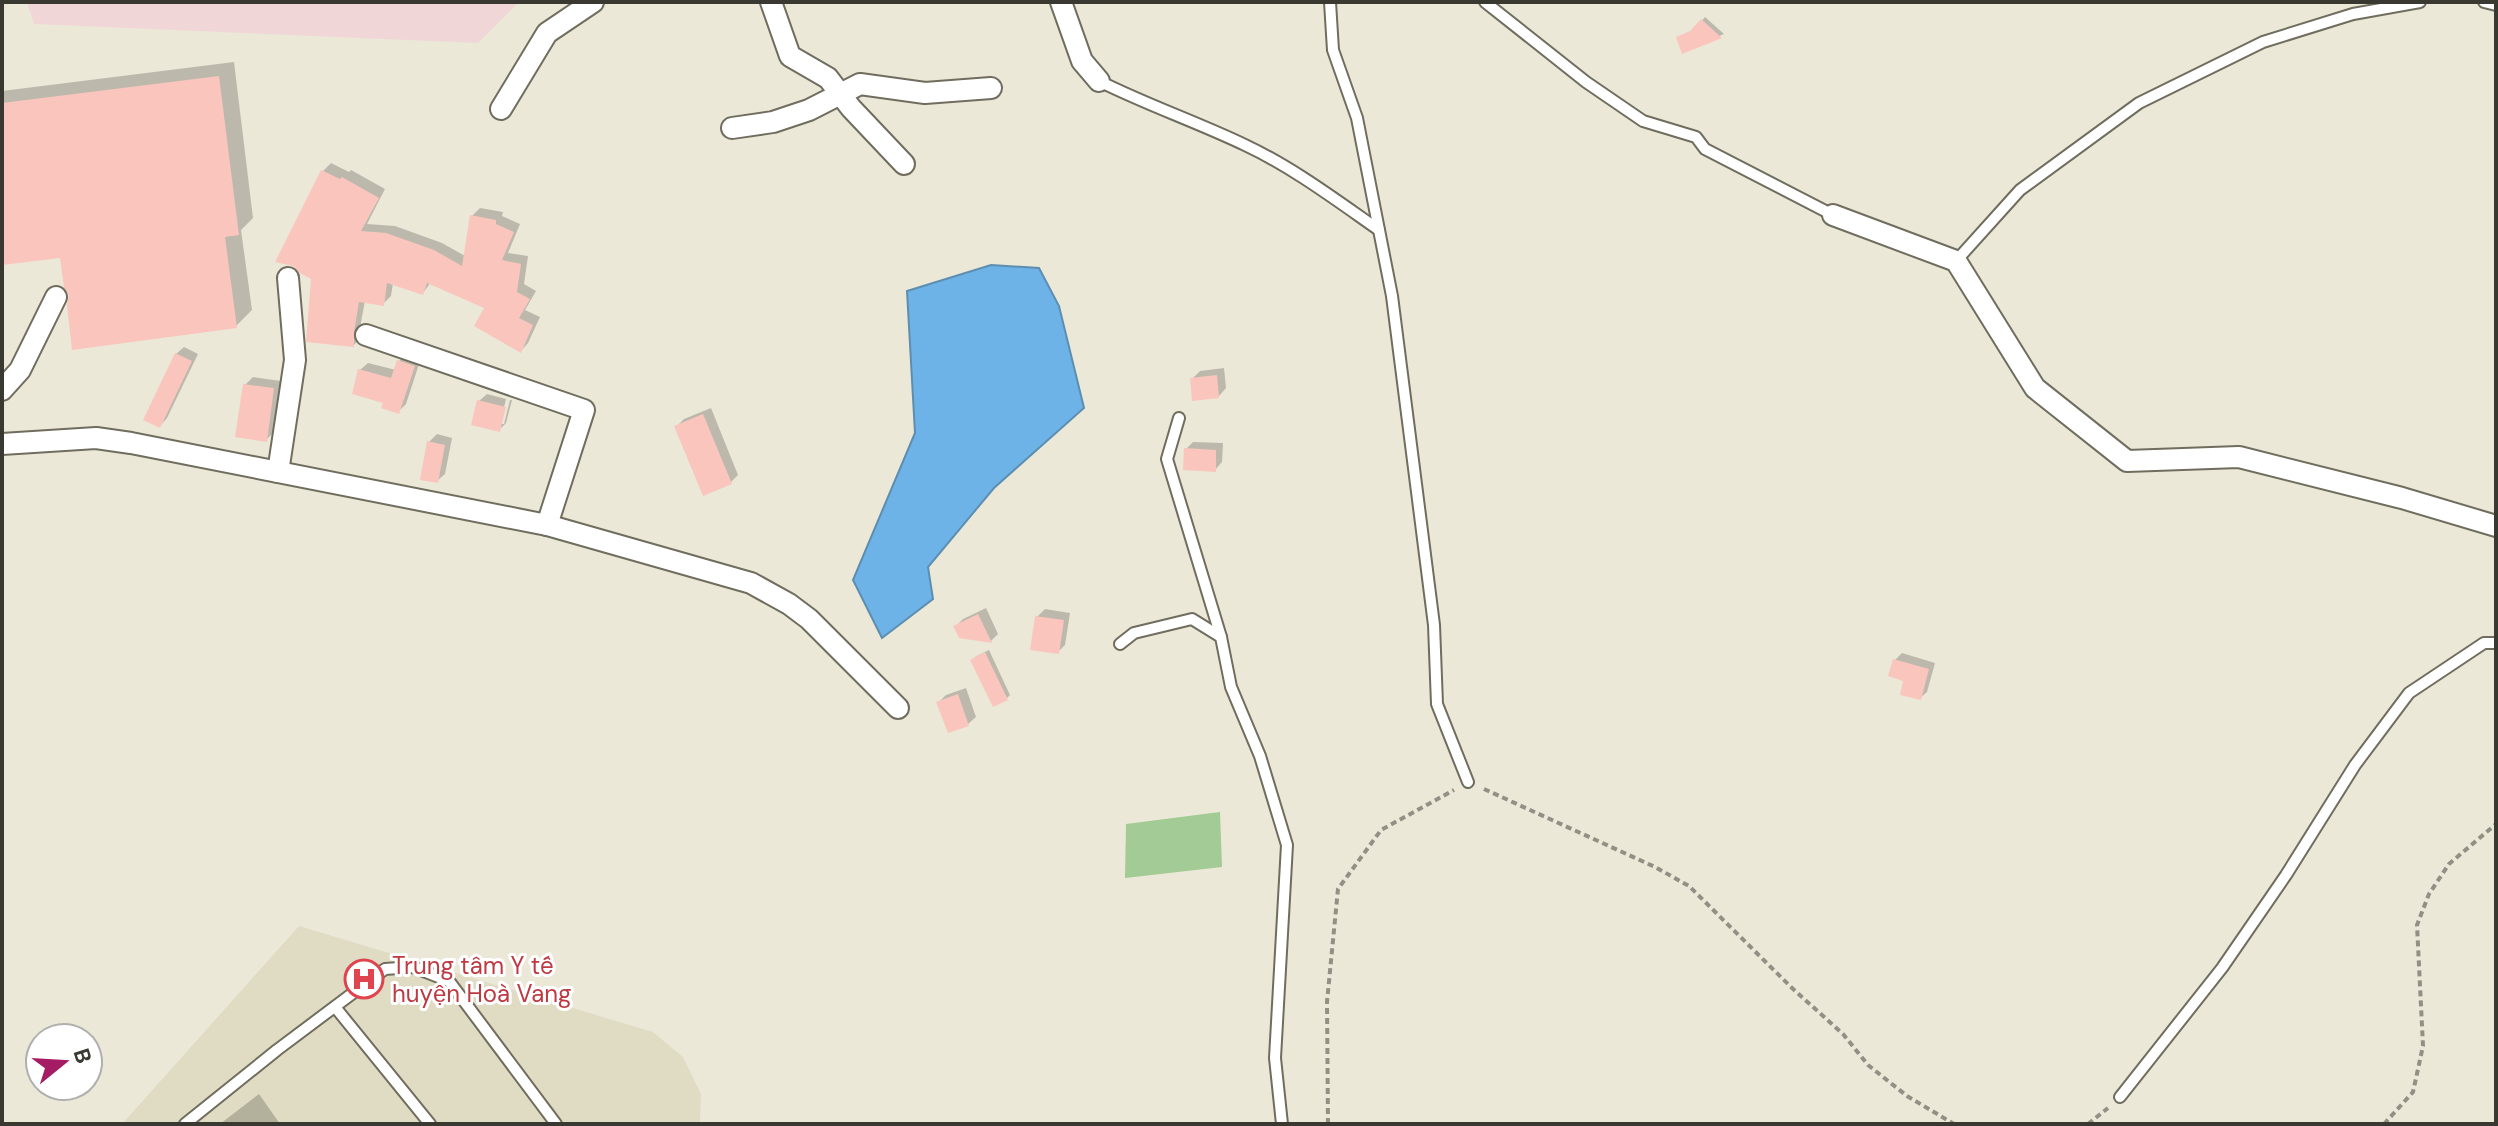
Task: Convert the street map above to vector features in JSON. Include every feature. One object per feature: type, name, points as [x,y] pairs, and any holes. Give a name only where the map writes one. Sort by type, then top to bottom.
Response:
[{"type":"street","points":[[501,109],[547,33],[593,2]]},
{"type":"street","points":[[771,2],[790,56],[828,78],[904,164]]},
{"type":"street","points":[[1061,2],[1082,61],[1099,81]]},
{"type":"street","points":[[732,128],[773,122],[809,110],[860,84],[925,93],[991,88]]},
{"type":"street","points":[[1833,215],[1956,261],[2035,388],[2127,461],[2239,457],[2402,498],[2496,526]]},
{"type":"street","points":[[278,472],[295,360],[288,278]]},
{"type":"street","points":[[2,390],[20,370],[56,297]]},
{"type":"street","points":[[366,335],[584,410],[547,525]]},
{"type":"street","points":[[2,444],[96,438],[547,525],[705,569],[769,592],[809,619],[898,708]]},
{"type":"lane","points":[[1330,2],[1333,50],[1357,118],[1392,296],[1434,625],[1437,704],[1468,782]]},
{"type":"lane","points":[[1485,2],[1586,82],[1643,121],[1696,137],[1705,149],[1833,215]]},
{"type":"lane","points":[[1956,261],[2020,190],[2139,103],[2263,42],[2353,14],[2420,2]]},
{"type":"lane","points":[[2484,2],[2496,5]]},
{"type":"lane","points":[[1099,81],[1143,103],[1246,145],[1318,188],[1379,230]]},
{"type":"lane","points":[[1179,418],[1167,459],[1221,637],[1231,687],[1260,756],[1287,845],[1275,1058],[1282,1124]]},
{"type":"lane","points":[[1120,644],[1134,633],[1192,619],[1221,637]]},
{"type":"lane","points":[[2120,1097],[2222,968],[2286,875],[2355,765],[2409,693],[2484,643],[2496,643]]},
{"type":"lane","points":[[185,1124],[385,969],[413,967],[449,981],[556,1124]]},
{"type":"lane","points":[[335,1007],[430,1124]]},
{"type":"path","points":[[1328,1124],[1327,1002],[1338,889],[1381,830],[1468,782],[1655,867],[1689,886],[1843,1034],[1868,1065],[1907,1096],[1954,1124]]},
{"type":"path","points":[[2384,1124],[2413,1092],[2423,1046],[2417,925],[2429,894],[2449,864],[2496,824]]},
{"type":"path","points":[[2088,1124],[2120,1097]]},
{"type":"shaded area","points":[[27,2],[519,2],[478,43],[34,24]]},
{"type":"shaded area","name":"Trung tâm Y tế huyện Hoà Vang","points":[[299,926],[653,1032],[683,1057],[701,1094],[700,1124],[122,1124]]},
{"type":"green space","points":[[1220,812],[1222,867],[1125,878],[1126,824]]},
{"type":"water","points":[[991,265],[1039,268],[1059,306],[1084,408],[994,488],[928,567],[933,599],[882,638],[853,580],[915,433],[907,291]]},
{"type":"building","points":[[1701,19],[1722,38],[1682,54],[1676,37],[1690,31]]},
{"type":"building","points":[[219,76],[239,235],[225,237],[237,328],[72,350],[67,305],[69,295],[64,287],[60,258],[2,265],[2,103]]},
{"type":"building","points":[[321,170],[340,179],[342,177],[379,198],[361,231],[386,233],[434,250],[462,266],[470,215],[496,220],[496,224],[514,232],[502,260],[521,264],[517,292],[530,299],[519,318],[533,325],[521,353],[474,326],[484,308],[427,283],[423,295],[387,283],[384,306],[359,302],[354,347],[306,342],[311,279],[293,266],[275,262]]},
{"type":"building","points":[[175,353],[192,361],[160,428],[143,420]]},
{"type":"building","points":[[397,360],[415,366],[399,414],[381,408],[383,403],[352,394],[358,369],[391,378]]},
{"type":"building","points":[[1217,375],[1219,398],[1192,401],[1190,378]]},
{"type":"building","points":[[243,384],[274,388],[267,442],[235,437]]},
{"type":"building","points":[[477,400],[506,407],[500,432],[471,425]]},
{"type":"building","points":[[703,414],[732,484],[703,496],[674,426]]},
{"type":"building","points":[[427,441],[445,445],[438,483],[420,480]]},
{"type":"building","points":[[1184,448],[1216,450],[1216,472],[1183,470]]},
{"type":"building","points":[[978,614],[992,643],[959,638],[953,626]]},
{"type":"building","points":[[1035,616],[1064,620],[1059,654],[1030,650]]},
{"type":"building","points":[[985,652],[1008,700],[993,707],[970,660]]},
{"type":"building","points":[[1893,659],[1929,669],[1921,700],[1900,695],[1903,681],[1888,676]]},
{"type":"building","points":[[958,694],[969,726],[948,733],[936,702]]},
{"type":"place","name":"Trung tâm Y tế huyện Hoà Vang","points":[[364,979]]}]
